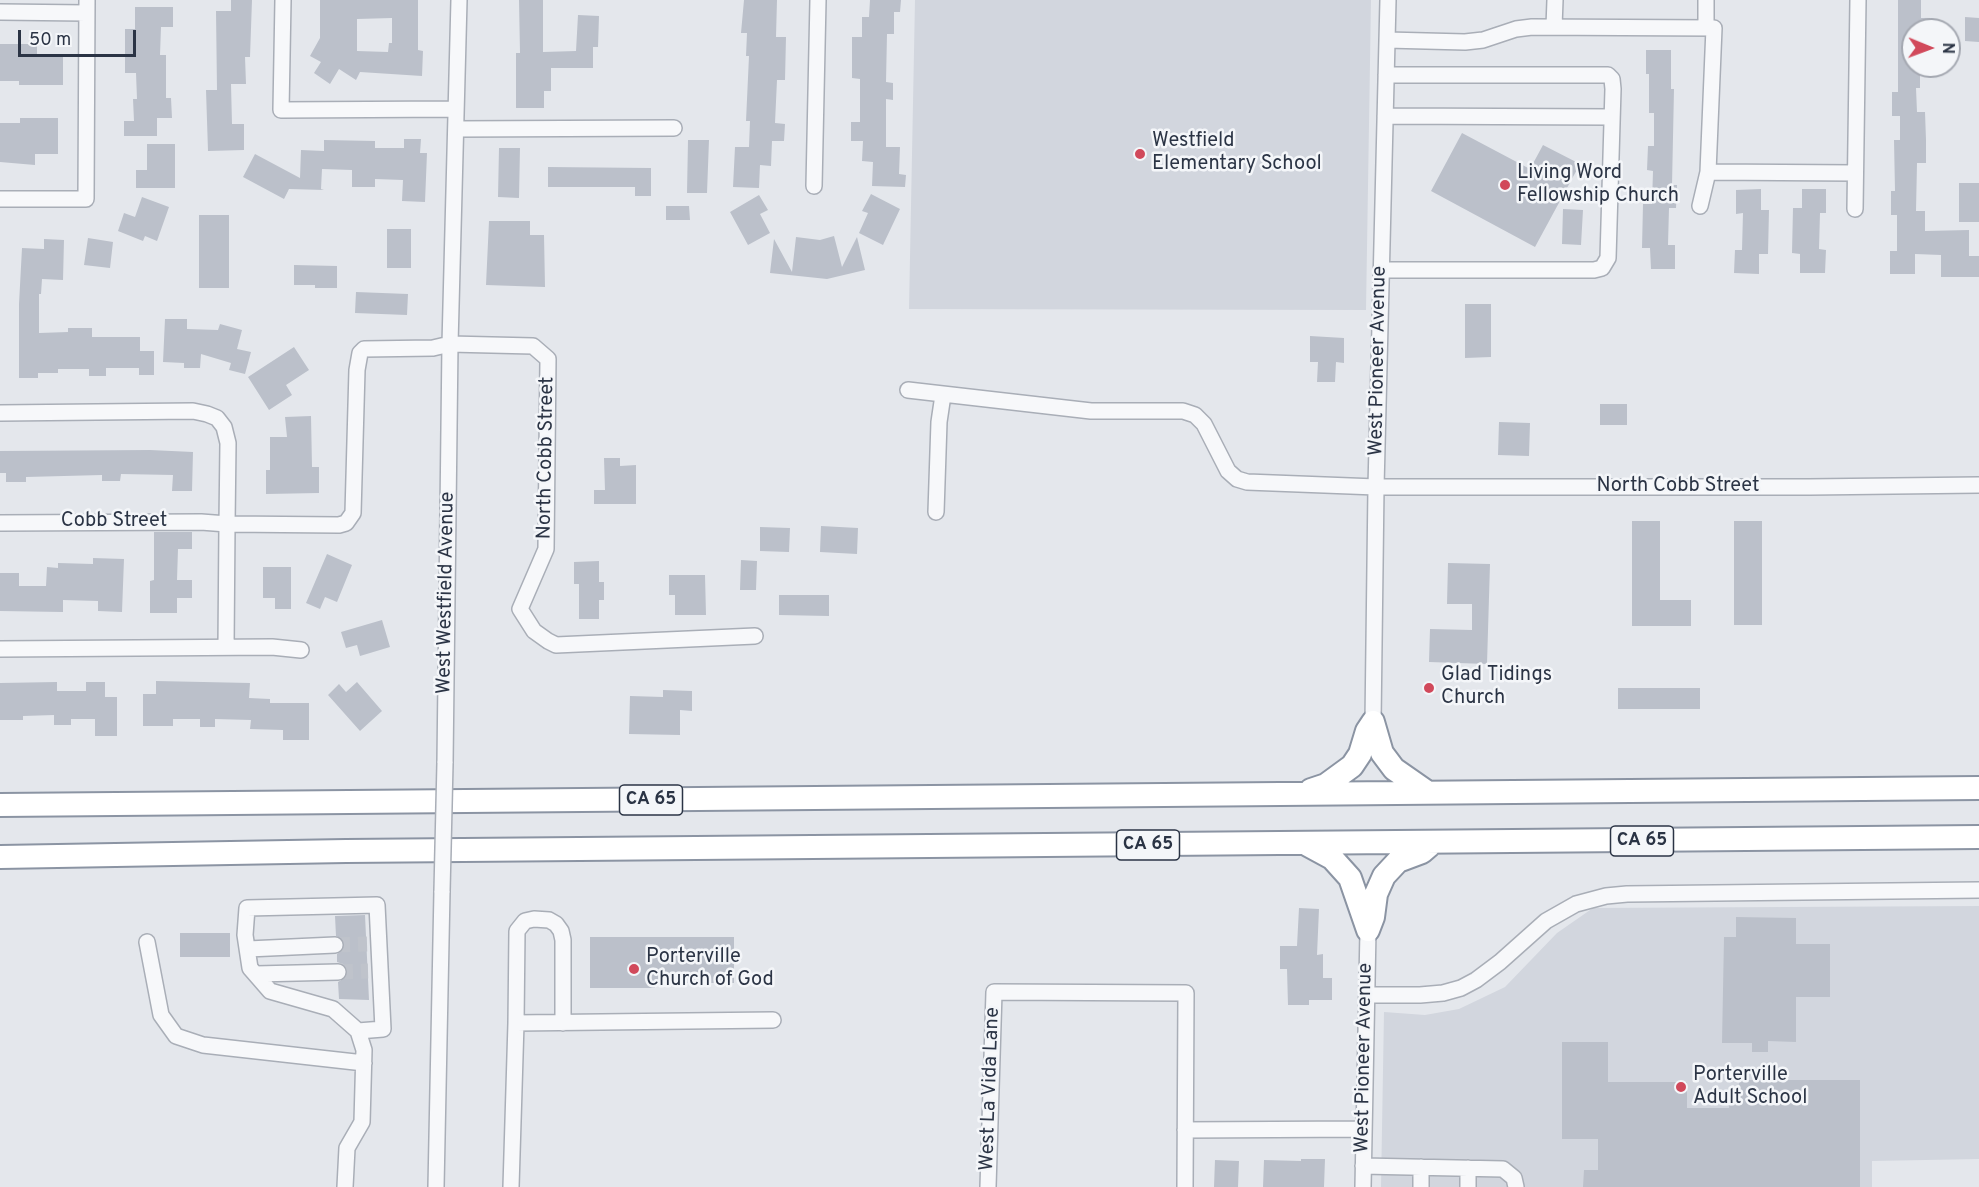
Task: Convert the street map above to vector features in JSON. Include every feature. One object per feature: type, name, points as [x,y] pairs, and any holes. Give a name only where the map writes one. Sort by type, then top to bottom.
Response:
[{"type":"highway","points":[[1373,722],[1382,753],[1394,769],[1428,792]]},
{"type":"highway","points":[[1301,794],[1326,785],[1352,766],[1360,754],[1367,731],[1373,722]]},
{"type":"highway","name":"CA 65","points":[[0,805],[1979,788]]},
{"type":"highway","name":"CA 65","points":[[0,857],[358,851],[1979,837]]},
{"type":"highway","points":[[1368,930],[1373,917],[1376,894],[1384,876],[1398,861],[1422,852],[1433,843]]},
{"type":"highway","points":[[1306,844],[1332,858],[1350,878],[1368,930]]},
{"type":"street","points":[[283,0],[281,110],[456,109]]},
{"type":"street","name":"West Westfield Avenue","points":[[436,1187],[445,763],[450,344],[459,0]]},
{"type":"street","points":[[814,186],[818,0]]},
{"type":"street","name":"West Pioneer Avenue","points":[[1373,722],[1376,487],[1388,0]]},
{"type":"street","points":[[1554,27],[1555,0]]},
{"type":"street","points":[[1706,0],[1706,28]]},
{"type":"street","points":[[1855,209],[1858,0]]},
{"type":"street","points":[[0,12],[86,6],[86,199],[0,199]]},
{"type":"street","points":[[1387,40],[1465,42],[1483,40],[1516,29],[1554,27],[1714,28],[1708,172],[1700,206]]},
{"type":"street","points":[[1381,270],[1594,270],[1602,268],[1608,258],[1613,89],[1612,78],[1608,75],[1386,75]]},
{"type":"street","points":[[1385,116],[1612,117]]},
{"type":"street","points":[[456,129],[674,128]]},
{"type":"street","points":[[1708,172],[1856,172]]},
{"type":"street","name":"North Cobb Street","points":[[227,524],[339,525],[346,523],[353,513],[357,370],[360,353],[364,349],[433,348],[450,344],[533,346],[548,359],[546,549],[520,609],[534,631],[556,645],[755,636]]},
{"type":"street","name":"North Cobb Street","points":[[908,390],[1091,411],[1183,411],[1195,415],[1204,424],[1228,471],[1237,479],[1247,483],[1376,487],[1979,485]]},
{"type":"street","points":[[936,512],[939,422],[943,395]]},
{"type":"street","points":[[0,413],[193,411],[217,418],[224,427],[228,443],[226,647]]},
{"type":"street","name":"Cobb Street","points":[[0,523],[201,522],[227,524]]},
{"type":"street","points":[[0,649],[272,647],[301,650]]},
{"type":"street","points":[[1367,995],[1420,995],[1443,993],[1461,988],[1476,981],[1546,921],[1576,904],[1606,896],[1979,890]]},
{"type":"street","points":[[345,1187],[347,1148],[362,1122],[364,1050],[358,1031],[333,1008],[270,991],[250,968],[245,935],[247,908],[377,905],[373,944],[374,971],[383,1029],[358,1031]]},
{"type":"street","points":[[511,1187],[518,932],[525,921],[549,920],[561,931],[563,940],[563,1023]]},
{"type":"street","name":"West Pioneer Avenue","points":[[1363,1187],[1368,930]]},
{"type":"street","points":[[147,942],[160,1015],[176,1036],[203,1045],[364,1063]]},
{"type":"street","points":[[248,949],[335,945]]},
{"type":"street","points":[[256,974],[338,972]]},
{"type":"street","name":"West La Vida Lane","points":[[988,1187],[994,992],[1186,993],[1185,1130]]},
{"type":"street","points":[[516,1023],[773,1020]]},
{"type":"street","points":[[1185,1187],[1185,1130],[1364,1129]]},
{"type":"street","points":[[1363,1166],[1503,1169],[1514,1178],[1516,1187]]},
{"type":"street","points":[[1421,1167],[1421,1187]]},
{"type":"street","points":[[1468,1168],[1468,1187]]},
{"type":"shaded area","name":"Westfield Elementary School","points":[[915,0],[1371,0],[1366,310],[909,309]]},
{"type":"shaded area","name":"Porterville Adult School","points":[[1979,906],[1979,1159],[1872,1161],[1872,1187],[1381,1187],[1384,1012],[1425,1015],[1459,1009],[1505,987],[1557,933],[1593,908]]},
{"type":"building","points":[[231,0],[252,0],[250,57],[245,57],[246,84],[231,84],[232,124],[244,124],[244,150],[208,151],[206,90],[217,90],[216,11],[231,11]]},
{"type":"building","points":[[320,0],[418,0],[418,50],[423,51],[422,76],[360,72],[356,80],[339,69],[330,84],[314,73],[321,62],[310,56],[320,38]],"holes":[[[392,18],[392,43],[389,43],[388,52],[357,51],[357,19]]]},
{"type":"building","points":[[519,0],[543,0],[543,52],[576,51],[578,15],[599,16],[598,47],[593,47],[593,68],[551,68],[551,91],[544,91],[544,108],[516,108],[516,53],[520,53]]},
{"type":"building","points":[[744,0],[777,0],[776,37],[786,37],[785,80],[777,80],[775,123],[785,124],[784,141],[772,141],[771,166],[760,165],[759,188],[733,187],[735,147],[749,147],[750,121],[746,121],[749,56],[746,56],[747,33],[741,33]]},
{"type":"building","points":[[870,0],[901,0],[900,12],[894,12],[894,34],[887,34],[886,82],[893,83],[893,100],[886,99],[886,147],[900,147],[899,174],[906,175],[905,187],[872,186],[873,162],[862,161],[863,141],[851,141],[851,122],[860,122],[860,79],[852,78],[852,37],[862,37],[862,17],[869,17]]},
{"type":"building","points":[[1898,0],[1921,0],[1921,18],[1901,18],[1901,78],[1920,78],[1920,88],[1916,88],[1917,112],[1925,112],[1926,163],[1917,163],[1916,211],[1925,211],[1925,231],[1969,230],[1969,256],[1979,256],[1979,277],[1941,277],[1941,255],[1915,254],[1915,274],[1890,274],[1890,251],[1897,251],[1897,215],[1891,215],[1891,191],[1895,191],[1894,140],[1900,140],[1900,116],[1892,116],[1892,92],[1898,92]]},
{"type":"building","points":[[135,7],[173,7],[173,27],[161,27],[160,55],[166,55],[166,98],[171,98],[172,118],[157,118],[157,136],[124,136],[124,121],[134,121],[133,99],[137,99],[136,73],[125,73],[125,29],[135,29]]},
{"type":"building","points":[[1965,17],[1979,18],[1979,42],[1965,41]]},
{"type":"building","points":[[0,44],[37,44],[37,56],[63,56],[63,85],[19,85],[19,81],[0,81]]},
{"type":"building","points":[[1646,50],[1671,50],[1671,89],[1674,89],[1672,185],[1677,185],[1676,208],[1669,208],[1668,245],[1675,245],[1675,269],[1651,269],[1650,248],[1642,248],[1643,204],[1652,204],[1653,171],[1647,170],[1648,146],[1654,146],[1654,113],[1649,113],[1649,74],[1646,74]]},
{"type":"building","points":[[20,118],[58,118],[58,154],[35,154],[35,165],[0,162],[0,123],[20,123]]},
{"type":"building","points":[[1462,133],[1530,169],[1543,145],[1580,164],[1535,247],[1431,191]]},
{"type":"building","points":[[404,139],[421,139],[420,153],[427,153],[425,202],[402,201],[403,180],[375,179],[375,187],[352,187],[352,170],[322,169],[321,189],[324,190],[289,189],[284,199],[243,177],[255,154],[300,178],[301,150],[324,151],[324,140],[375,141],[375,148],[404,148]]},
{"type":"building","points":[[688,140],[709,140],[707,193],[687,193]]},
{"type":"building","points":[[147,144],[175,144],[175,188],[136,188],[136,170],[147,170]]},
{"type":"building","points":[[499,148],[520,148],[519,198],[498,197]]},
{"type":"building","points":[[548,167],[651,168],[651,196],[635,196],[635,187],[548,187]]},
{"type":"building","points":[[1959,183],[1979,183],[1979,222],[1959,222]]},
{"type":"building","points":[[1761,189],[1761,210],[1769,210],[1768,254],[1759,254],[1759,274],[1734,273],[1735,250],[1742,250],[1743,213],[1736,214],[1736,190]]},
{"type":"building","points":[[1802,189],[1826,189],[1826,213],[1820,213],[1819,249],[1826,250],[1825,273],[1800,273],[1800,254],[1792,253],[1793,208],[1802,208]]},
{"type":"building","points":[[871,194],[900,209],[883,245],[859,233],[868,213],[862,211]]},
{"type":"building","points":[[759,195],[768,210],[760,214],[770,233],[748,245],[730,212]]},
{"type":"building","points":[[142,197],[169,207],[157,241],[145,236],[143,241],[118,231],[124,213],[135,217]]},
{"type":"building","points":[[666,206],[689,206],[690,220],[666,220]]},
{"type":"building","points":[[1563,209],[1583,210],[1581,245],[1562,244]]},
{"type":"building","points":[[199,215],[229,215],[229,288],[199,288]]},
{"type":"building","points":[[489,221],[530,221],[530,235],[544,235],[545,287],[486,285]]},
{"type":"building","points":[[387,229],[411,229],[411,268],[387,268]]},
{"type":"building","points":[[834,236],[842,267],[857,237],[865,270],[827,279],[770,273],[774,239],[792,272],[796,237],[820,240]]},
{"type":"building","points":[[88,238],[113,242],[110,268],[84,265]]},
{"type":"building","points":[[44,239],[64,240],[63,280],[42,279],[41,294],[39,294],[39,333],[68,332],[68,328],[92,328],[92,337],[140,337],[140,351],[154,351],[154,375],[139,375],[139,368],[106,368],[106,376],[89,376],[89,369],[58,369],[58,373],[38,373],[38,378],[19,378],[22,248],[44,249]]},
{"type":"building","points":[[294,265],[337,266],[337,288],[294,285]]},
{"type":"building","points":[[356,292],[408,294],[407,315],[355,313]]},
{"type":"building","points":[[1465,304],[1491,304],[1491,357],[1465,358]]},
{"type":"building","points":[[165,319],[187,319],[187,329],[218,330],[220,324],[242,330],[237,349],[251,352],[245,374],[229,370],[231,363],[201,354],[200,368],[184,368],[184,363],[163,362]]},
{"type":"building","points":[[1310,336],[1344,338],[1344,363],[1336,362],[1335,382],[1317,382],[1318,362],[1310,362]]},
{"type":"building","points":[[294,347],[309,370],[286,385],[292,395],[269,410],[248,377]]},
{"type":"building","points":[[1600,404],[1627,404],[1627,425],[1600,425]]},
{"type":"building","points":[[311,416],[312,467],[319,467],[319,493],[266,494],[266,470],[270,470],[270,437],[287,437],[285,417]]},
{"type":"building","points":[[1499,422],[1530,423],[1529,456],[1498,455]]},
{"type":"building","points":[[0,451],[193,452],[192,491],[172,491],[173,475],[121,474],[120,481],[102,481],[102,475],[26,477],[26,482],[6,482],[6,473],[0,473]]},
{"type":"building","points":[[604,458],[620,458],[620,466],[636,465],[636,504],[594,504],[594,490],[605,490]]},
{"type":"building","points":[[1632,521],[1660,521],[1660,600],[1691,600],[1691,626],[1632,626]]},
{"type":"building","points":[[1734,521],[1762,521],[1762,625],[1734,625]]},
{"type":"building","points":[[821,526],[858,528],[857,554],[820,552]]},
{"type":"building","points":[[760,527],[790,528],[789,552],[760,551]]},
{"type":"building","points":[[154,532],[192,532],[192,549],[178,549],[177,580],[192,580],[192,598],[177,598],[177,613],[150,613],[150,581],[154,580]]},
{"type":"building","points":[[327,554],[352,565],[337,602],[325,597],[320,609],[306,603]]},
{"type":"building","points":[[93,558],[124,559],[122,612],[98,611],[98,601],[63,600],[63,612],[0,611],[0,573],[19,573],[19,586],[46,586],[47,567],[58,568],[58,563],[93,564]]},
{"type":"building","points":[[741,560],[757,561],[756,590],[740,590]]},
{"type":"building","points":[[599,561],[599,582],[604,582],[604,600],[599,600],[599,619],[579,619],[579,584],[574,584],[574,562]]},
{"type":"building","points":[[1448,563],[1490,564],[1487,664],[1429,662],[1430,629],[1472,630],[1472,604],[1447,604]]},
{"type":"building","points":[[263,567],[291,567],[291,609],[275,609],[275,598],[263,598]]},
{"type":"building","points":[[669,575],[705,575],[706,615],[675,615],[675,595],[669,595]]},
{"type":"building","points":[[779,595],[829,595],[829,616],[779,615]]},
{"type":"building","points":[[382,620],[390,647],[360,656],[357,645],[346,648],[341,632]]},
{"type":"building","points":[[156,681],[250,683],[249,698],[270,699],[270,703],[309,703],[309,740],[283,740],[283,730],[250,729],[251,720],[215,719],[215,727],[200,727],[200,719],[173,719],[173,726],[143,726],[143,694],[156,694]]},
{"type":"building","points":[[57,682],[57,691],[86,691],[86,682],[105,682],[105,697],[117,697],[117,736],[95,736],[95,719],[71,719],[71,725],[54,725],[54,715],[23,716],[23,720],[0,720],[0,683]]},
{"type":"building","points":[[357,682],[382,711],[360,731],[328,695],[339,684],[346,692]]},
{"type":"building","points":[[1618,688],[1700,688],[1700,709],[1618,709]]},
{"type":"building","points":[[663,690],[692,691],[692,711],[680,710],[680,735],[629,734],[630,696],[663,697]]},
{"type":"building","points":[[1299,908],[1319,909],[1317,955],[1323,954],[1323,978],[1332,978],[1332,1000],[1309,1000],[1309,1005],[1288,1005],[1287,969],[1280,969],[1280,946],[1297,946]]},
{"type":"building","points":[[365,915],[369,1000],[339,999],[338,982],[346,977],[348,971],[343,964],[337,962],[337,954],[343,950],[345,944],[343,939],[336,936],[335,916]]},
{"type":"building","points":[[1736,917],[1796,918],[1796,944],[1830,944],[1830,997],[1796,997],[1796,1042],[1768,1041],[1768,1052],[1752,1052],[1752,1043],[1722,1043],[1724,937],[1736,937]]},
{"type":"building","points":[[180,933],[230,933],[230,957],[180,957]]},
{"type":"building","points":[[590,937],[734,937],[734,983],[655,983],[655,988],[590,988]]},
{"type":"building","points":[[1562,1042],[1608,1042],[1608,1082],[1687,1082],[1687,1108],[1729,1108],[1729,1088],[1739,1088],[1739,1080],[1860,1080],[1860,1187],[1583,1187],[1584,1170],[1598,1170],[1598,1139],[1562,1139]]},
{"type":"building","points":[[1301,1159],[1325,1159],[1324,1187],[1263,1187],[1264,1160],[1301,1161]]},
{"type":"building","points":[[1215,1160],[1239,1161],[1238,1187],[1214,1187]]},
{"type":"tunnel","points":[[335,945],[367,944]]},
{"type":"tunnel","points":[[338,972],[368,971]]},
{"type":"place","name":"Westfield Elementary School","points":[[1140,154]]},
{"type":"place","name":"Living Word Fellowship Church","points":[[1505,185]]},
{"type":"place","name":"Glad Tidings Church","points":[[1429,688]]},
{"type":"place","name":"Porterville Church of God","points":[[634,969]]},
{"type":"place","name":"Porterville Adult School","points":[[1681,1087]]}]
